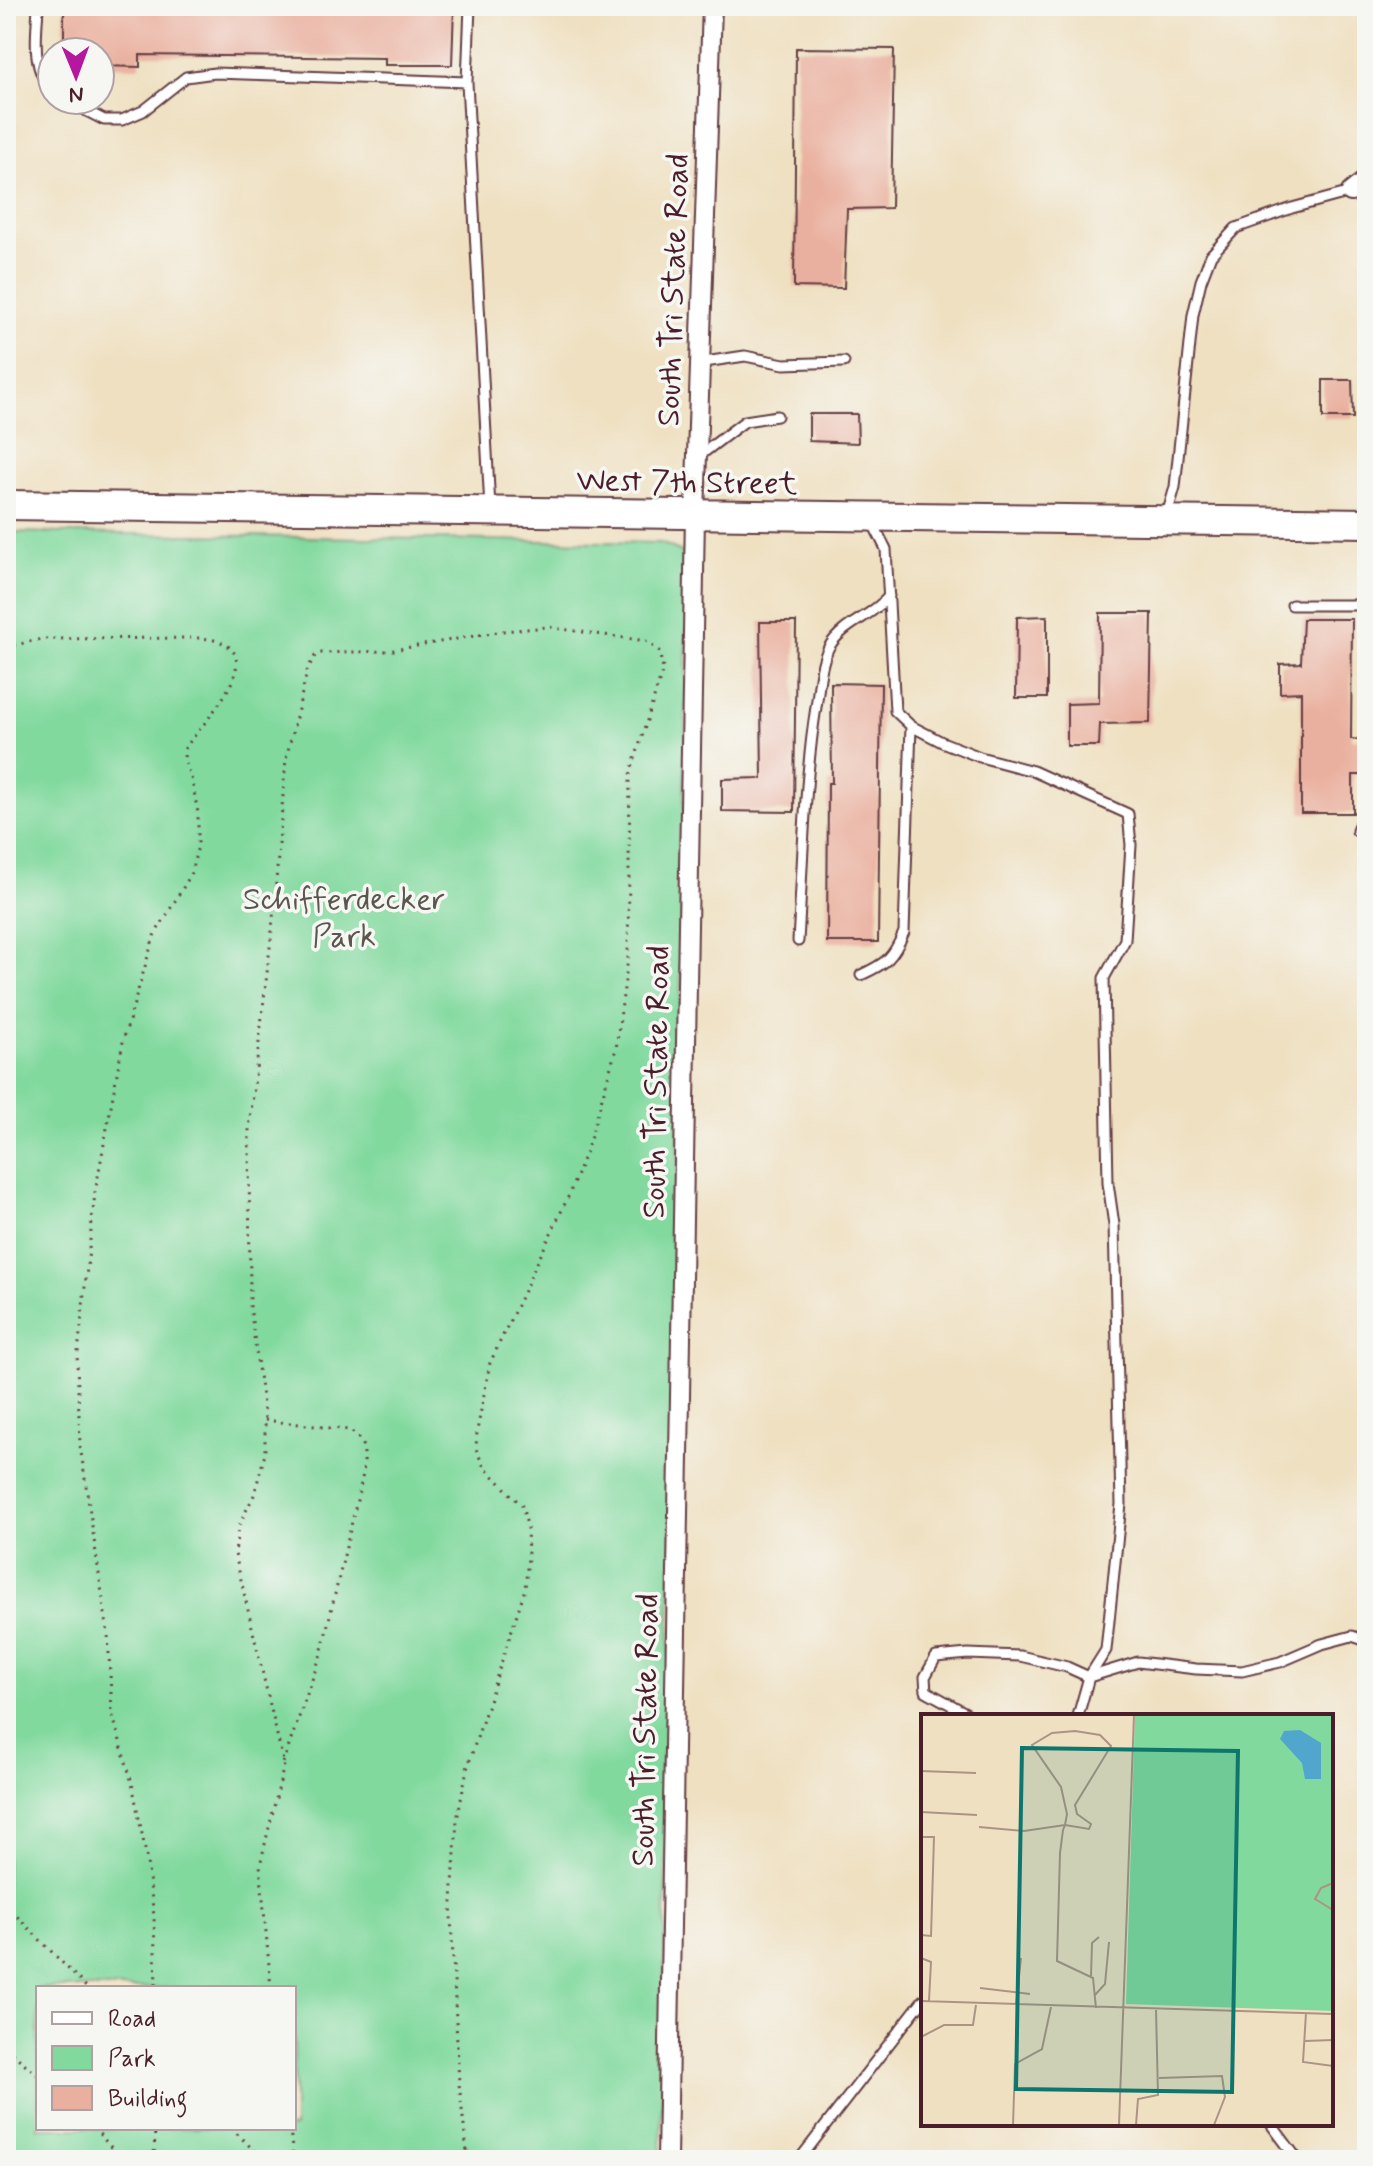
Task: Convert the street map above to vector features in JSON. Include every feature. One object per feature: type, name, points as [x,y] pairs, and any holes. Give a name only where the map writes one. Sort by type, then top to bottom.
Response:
[{"type":"main road","name":"West 7th Street","points":[[6,505],[1367,523]]},
{"type":"street","name":"South Tri State Road","points":[[667,2160],[696,458],[712,6]]},
{"type":"street","points":[[1351,192],[1367,179]]},
{"type":"lane","points":[[37,36],[38,6]]},
{"type":"lane","points":[[470,6],[467,82],[490,512]]},
{"type":"lane","points":[[96,116],[104,120],[122,120],[143,111],[186,77],[215,73],[467,82]]},
{"type":"lane","points":[[1157,520],[1169,508],[1175,487],[1193,315],[1211,255],[1236,228],[1351,192]]},
{"type":"lane","points":[[698,363],[745,356],[784,364],[844,362]]},
{"type":"lane","points":[[696,458],[745,421],[777,416]]},
{"type":"lane","points":[[869,517],[886,549],[895,711],[911,726],[980,757],[1033,771],[1128,814],[1131,845],[1125,940],[1104,978],[1108,1183],[1114,1225],[1121,1504],[1106,1650],[1089,1677],[1079,1714]]},
{"type":"lane","points":[[798,941],[810,744],[821,675],[828,649],[842,631],[881,606],[889,596]]},
{"type":"lane","points":[[1292,605],[1367,605]]},
{"type":"lane","points":[[861,975],[884,965],[894,954],[904,932],[911,726]]},
{"type":"lane","points":[[1357,831],[1367,803]]},
{"type":"lane","points":[[967,1714],[926,1691],[925,1677],[936,1657],[968,1654],[1020,1656],[1067,1667],[1089,1677],[1138,1662],[1242,1671],[1280,1662],[1322,1644],[1352,1636],[1367,1641]]},
{"type":"lane","points":[[799,2160],[921,2003]]},
{"type":"lane","points":[[1272,2126],[1298,2160]]},
{"type":"path","points":[[283,1763],[235,1554],[238,1527],[260,1479],[265,1454],[265,1420],[250,1306],[249,1129],[270,945],[286,759],[290,732],[312,660],[320,653],[388,651],[525,628],[567,628],[646,641],[659,651],[663,669],[630,775],[627,967],[616,1049],[589,1143],[569,1195],[490,1363],[477,1431],[476,1449],[483,1465],[522,1506],[527,1525],[528,1557],[525,1589],[467,1769],[457,1820],[451,1917],[459,2084],[468,2160]]},
{"type":"path","points":[[6,647],[42,639],[200,638],[224,641],[231,647],[237,661],[229,688],[183,753],[198,813],[197,854],[190,876],[154,936],[123,1041],[95,1193],[78,1340],[80,1445],[108,1634],[112,1713],[132,1783],[146,1854],[154,1916],[156,1986]]},
{"type":"path","points":[[265,1420],[348,1430],[358,1436],[364,1452],[362,1479],[321,1654],[283,1763],[260,1865],[271,1986]]},
{"type":"path","points":[[6,1905],[85,1986]]},
{"type":"path","points":[[6,2048],[36,2073]]},
{"type":"path","points":[[96,2130],[122,2160]]},
{"type":"path","points":[[154,2160],[155,2130]]},
{"type":"path","points":[[233,2130],[264,2160]]},
{"type":"path","points":[[290,2130],[293,2160]]},
{"type":"green space","name":"Schifferdecker Park","points":[[6,532],[661,543],[682,552],[688,562],[661,2160],[6,2160]]},
{"type":"building","points":[[64,6],[454,6],[452,65],[385,65],[385,58],[140,55],[140,67],[116,66],[116,36],[64,36]]},
{"type":"building","points":[[796,48],[894,49],[891,208],[847,209],[844,288],[794,287]]},
{"type":"building","points":[[1323,380],[1352,380],[1353,418],[1323,418]]},
{"type":"building","points":[[809,414],[857,414],[858,443],[809,441]]},
{"type":"building","points":[[1100,613],[1152,613],[1150,723],[1100,724],[1099,746],[1067,746],[1067,704],[1099,703]]},
{"type":"building","points":[[1047,616],[1047,698],[1016,698],[1017,617]]},
{"type":"building","points":[[1303,619],[1352,619],[1351,739],[1367,740],[1367,775],[1353,775],[1353,813],[1301,813],[1301,692],[1280,693],[1280,664],[1301,663]]},
{"type":"building","points":[[760,622],[796,622],[794,812],[722,811],[722,779],[762,778]]},
{"type":"building","points":[[831,683],[881,684],[878,942],[827,942],[828,783],[832,783]]}]
